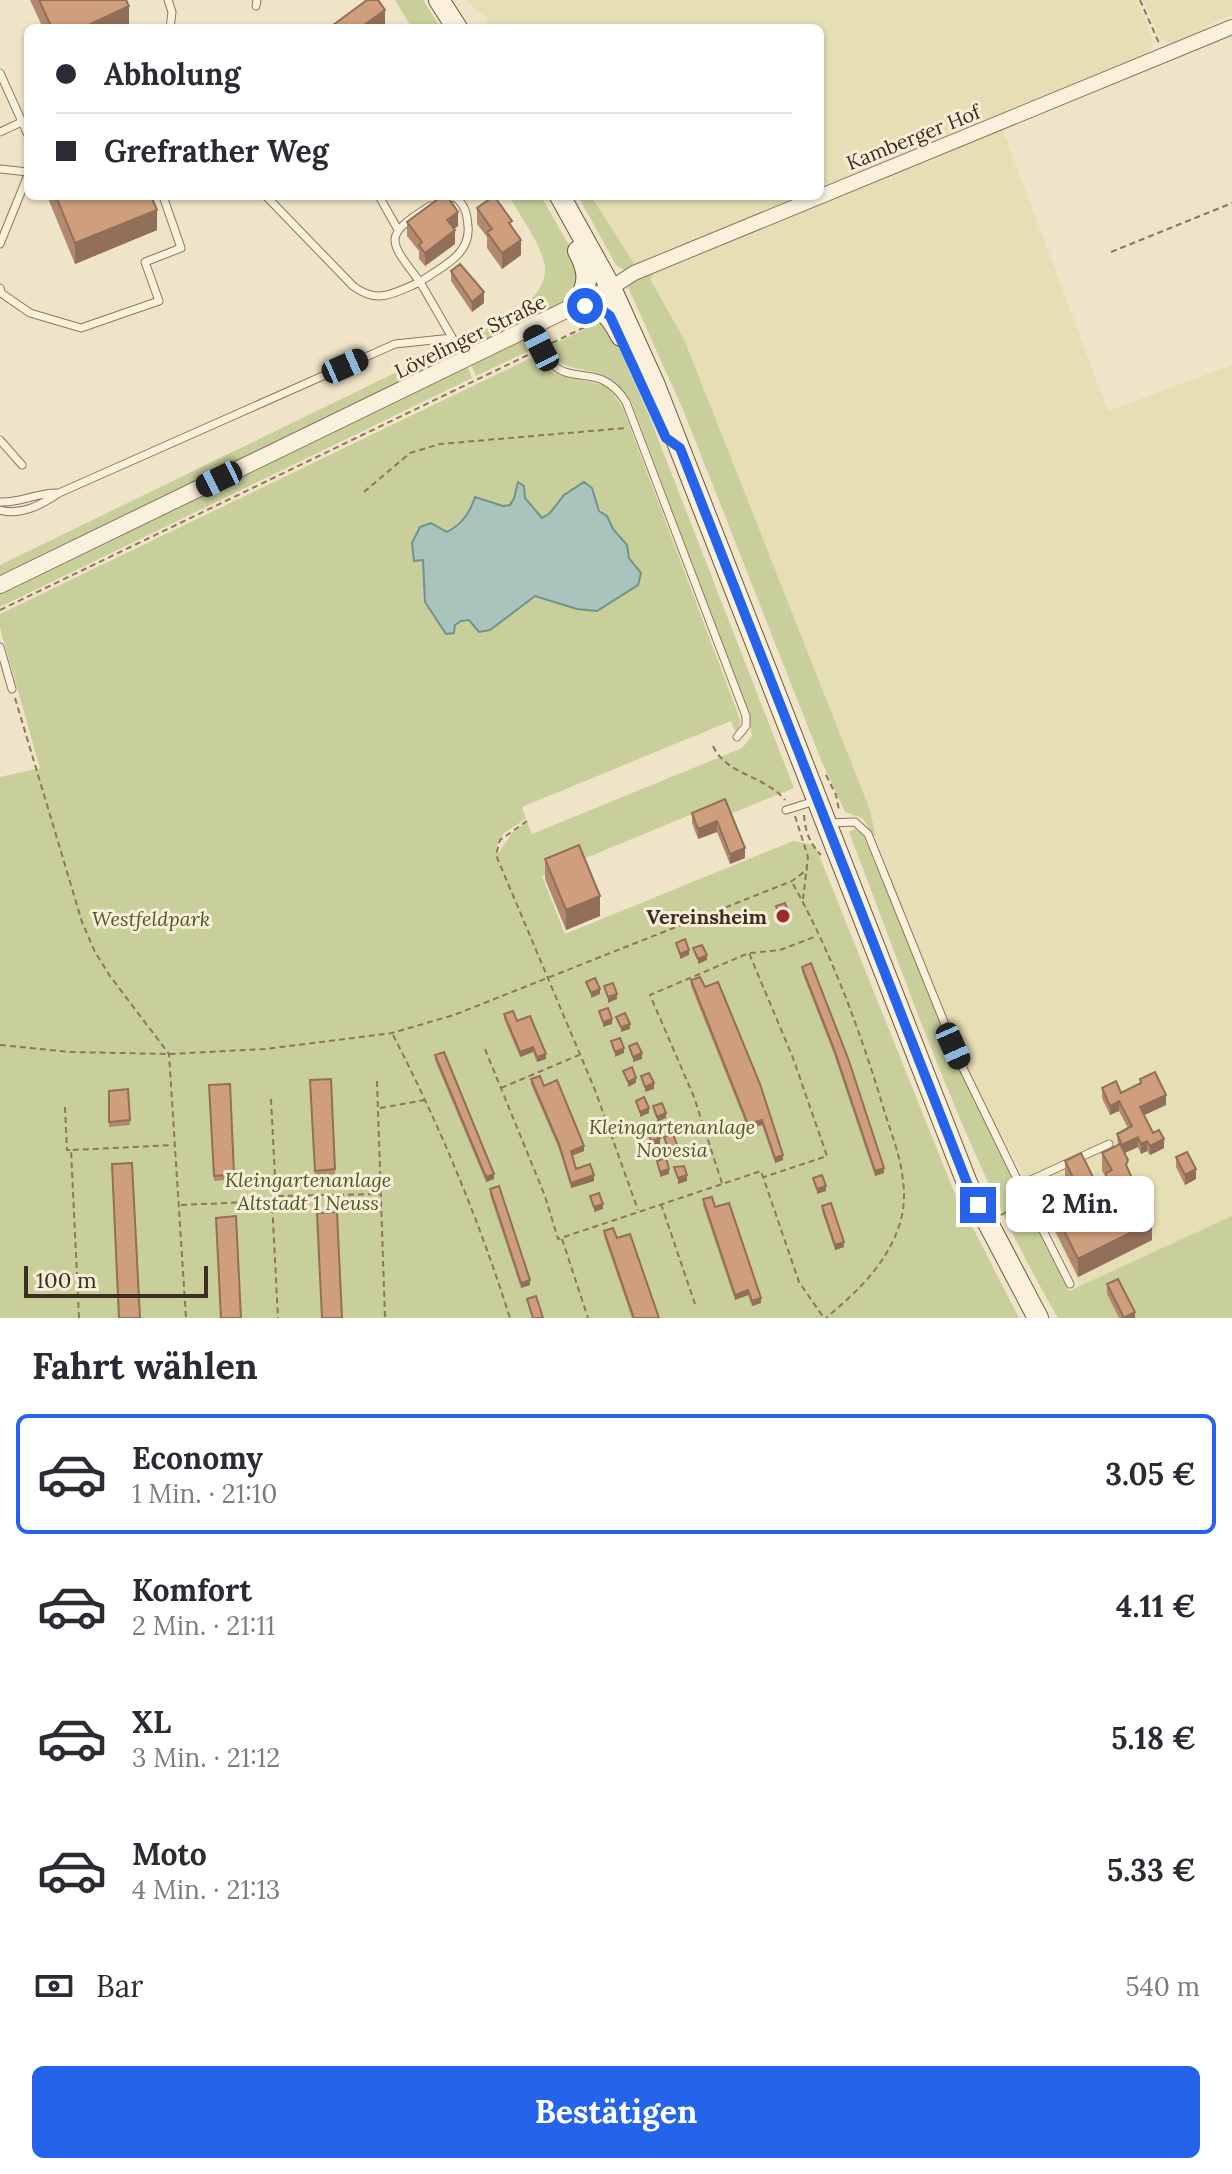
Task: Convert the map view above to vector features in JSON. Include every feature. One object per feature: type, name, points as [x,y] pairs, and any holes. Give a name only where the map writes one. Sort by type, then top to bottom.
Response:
[{"type":"main road","points":[[439,0],[454,24]]},
{"type":"main road","points":[[558,200],[559,216],[586,265],[588,276],[583,306],[602,310],[610,316],[666,438],[680,448]]},
{"type":"main road","points":[[560,200],[611,288],[680,448],[967,1183],[1038,1318]]},
{"type":"street","name":"Kamberger Hof","points":[[824,195],[1232,27]]},
{"type":"street","name":"Kamberger Hof","points":[[611,288],[634,273],[812,200]]},
{"type":"street","name":"Lövelinger Straße","points":[[0,585],[531,328],[583,306],[611,288]]},
{"type":"lane","points":[[168,0],[172,12],[170,24]]},
{"type":"lane","points":[[0,73],[3,89],[24,119]]},
{"type":"lane","points":[[0,132],[24,120]]},
{"type":"lane","points":[[0,169],[24,172]]},
{"type":"lane","points":[[0,244],[24,183]]},
{"type":"lane","points":[[0,288],[1,293],[30,313],[81,328],[159,301],[145,262],[181,248],[164,200]]},
{"type":"lane","points":[[270,200],[364,294],[375,297],[389,295],[420,282],[463,251],[469,233],[463,204],[458,200]]},
{"type":"lane","points":[[381,200],[397,228],[395,245],[465,360]]},
{"type":"lane","points":[[397,228],[441,200]]},
{"type":"lane","points":[[531,328],[548,360],[558,368],[610,382],[626,402],[746,716],[746,726],[737,737]]},
{"type":"lane","points":[[0,510],[11,513],[23,511],[395,344],[452,338]]},
{"type":"lane","points":[[0,440],[22,465]]},
{"type":"lane","points":[[0,502],[13,502],[41,493],[59,493]]},
{"type":"lane","points":[[0,647],[12,689]]},
{"type":"lane","points":[[789,809],[817,801]]},
{"type":"lane","points":[[826,823],[855,822],[868,834],[945,1028],[1070,1284]]},
{"type":"lane","points":[[1020,1185],[1109,1144]]},
{"type":"path","points":[[1140,0],[1165,55]]},
{"type":"path","points":[[1111,252],[1232,203]]},
{"type":"path","points":[[0,610],[595,322],[597,318],[583,306]]},
{"type":"path","points":[[364,492],[410,453],[440,444],[635,426]]},
{"type":"path","points":[[12,689],[82,922],[110,976],[169,1054],[186,1318]]},
{"type":"path","points":[[713,746],[727,766],[771,785],[789,809],[804,841],[808,869],[802,900]]},
{"type":"path","points":[[527,821],[500,840],[496,855],[580,1054],[638,1210]]},
{"type":"path","points":[[0,1045],[70,1052],[169,1054],[265,1049],[392,1033],[454,1015],[548,979],[792,881],[808,869]]},
{"type":"path","points":[[485,1049],[545,1196],[558,1239],[761,1171],[799,1282],[825,1318],[873,1273],[888,1251],[900,1222],[904,1202],[903,1180],[871,1067],[846,999],[792,881]]},
{"type":"path","points":[[722,1183],[694,1097],[650,995],[749,953],[780,950],[818,936]]},
{"type":"path","points":[[749,953],[793,1058],[827,1156],[764,1177]]},
{"type":"path","points":[[392,1033],[460,1175],[510,1318]]},
{"type":"path","points":[[501,1088],[580,1054]]},
{"type":"path","points":[[377,1081],[385,1318]]},
{"type":"path","points":[[271,1099],[278,1318]]},
{"type":"path","points":[[378,1108],[426,1099]]},
{"type":"path","points":[[65,1107],[67,1150],[174,1145]]},
{"type":"path","points":[[71,1150],[79,1318]]},
{"type":"path","points":[[276,1196],[381,1194]]},
{"type":"path","points":[[180,1205],[272,1201]]},
{"type":"path","points":[[999,1215],[1028,1201]]},
{"type":"path","points":[[660,1203],[695,1304]]},
{"type":"path","points":[[562,1238],[588,1318]]},
{"type":"shaded area","points":[[465,0],[1137,0],[1153,41],[1149,55],[824,191],[824,24],[487,24],[486,18]]},
{"type":"shaded area","points":[[1143,0],[1232,0],[1232,15],[1173,45],[1160,38]]},
{"type":"shaded area","points":[[1001,125],[1108,411],[1232,365],[1232,1216],[1080,1288],[1025,1177],[985,1107],[949,1028],[892,883],[870,810],[684,339],[650,279],[662,265],[928,162]]},
{"type":"shaded area","points":[[594,200],[803,200],[637,268]]},
{"type":"green space","points":[[395,0],[423,0],[438,24],[410,24]]},
{"type":"green space","points":[[511,200],[543,200],[582,268],[574,298],[478,344],[467,338],[521,308],[541,286],[545,273],[543,258]]},
{"type":"green space","points":[[580,200],[594,200],[637,268],[625,271],[616,265]]},
{"type":"green space","points":[[662,265],[650,279],[684,339],[870,810],[876,838],[862,818],[845,812],[821,760],[684,412],[627,285],[632,279]]},
{"type":"green space","points":[[599,322],[609,326],[650,418],[794,788],[730,814],[696,819],[690,815],[542,876],[565,934],[793,841],[815,845],[953,1189],[1019,1318],[0,1318],[0,777],[40,768],[0,628],[0,614],[539,354],[553,373],[607,386],[622,406],[740,719],[739,728],[735,731],[731,721],[522,807],[526,819],[504,833],[495,850],[499,852],[512,833],[527,822],[532,834],[742,748],[752,736],[749,715],[631,401],[609,378],[565,365],[546,348]],"holes":[[[518,483],[524,486],[525,498],[542,518],[564,495],[592,488],[599,507],[622,540],[629,558],[577,609],[535,596],[490,630],[468,621],[454,625],[425,602],[423,560],[431,523],[447,532],[469,514],[510,505]]]},
{"type":"green space","points":[[518,340],[526,340],[535,348],[476,376],[470,363]]},
{"type":"green space","points":[[444,349],[447,352],[443,362],[7,575],[0,575],[0,565]]},
{"type":"green space","points":[[467,365],[472,378],[0,607],[0,592]]},
{"type":"green space","points":[[855,829],[863,835],[958,1064],[1069,1291],[1232,1216],[1232,1318],[1058,1318],[997,1201],[944,1080],[849,832]]},
{"type":"water","points":[[518,482],[524,486],[525,498],[542,518],[564,495],[584,482],[592,488],[599,511],[607,516],[613,529],[627,545],[629,558],[641,573],[638,585],[597,611],[577,609],[535,596],[490,630],[479,632],[469,620],[455,625],[454,633],[446,634],[425,602],[423,560],[414,561],[412,543],[420,527],[431,523],[447,532],[453,529],[465,518],[475,497],[503,506],[510,505]]},
{"type":"building","points":[[39,0],[126,0],[129,6],[91,24],[50,24]]},
{"type":"building","points":[[367,0],[378,0],[385,10],[366,24],[334,24]]},
{"type":"building","points":[[58,200],[153,200],[157,210],[75,243]]},
{"type":"building","points":[[437,200],[450,200],[458,212],[447,220],[455,230],[425,253],[419,245],[422,242],[407,222]]},
{"type":"building","points":[[488,200],[497,200],[521,240],[502,253],[487,232],[492,229],[477,208]]},
{"type":"building","points":[[460,264],[484,292],[472,302],[451,271]]},
{"type":"building","points":[[725,799],[745,848],[730,854],[717,821],[698,829],[692,813]]},
{"type":"building","points":[[579,845],[600,896],[566,910],[545,859]]},
{"type":"building","points":[[785,903],[790,916],[781,919],[776,906]]},
{"type":"building","points":[[685,939],[689,950],[680,954],[676,943]]},
{"type":"building","points":[[702,945],[707,955],[698,959],[693,948]]},
{"type":"building","points":[[811,963],[849,1061],[884,1168],[875,1171],[834,1049],[802,967]]},
{"type":"building","points":[[700,977],[705,987],[718,982],[760,1084],[783,1155],[775,1158],[762,1120],[748,1124],[691,980]]},
{"type":"building","points":[[595,978],[600,989],[591,993],[586,982]]},
{"type":"building","points":[[613,983],[617,994],[608,997],[604,986]]},
{"type":"building","points":[[608,1008],[612,1019],[603,1022],[599,1011]]},
{"type":"building","points":[[513,1011],[517,1021],[530,1016],[546,1054],[537,1057],[533,1047],[520,1052],[504,1014]]},
{"type":"building","points":[[625,1013],[630,1024],[621,1027],[616,1017]]},
{"type":"building","points":[[620,1038],[624,1048],[615,1052],[611,1041]]},
{"type":"building","points":[[637,1043],[642,1053],[633,1057],[629,1046]]},
{"type":"building","points":[[444,1052],[494,1174],[486,1177],[435,1055]]},
{"type":"building","points":[[632,1067],[636,1078],[628,1082],[623,1071]]},
{"type":"building","points":[[1155,1072],[1166,1095],[1140,1107],[1153,1133],[1159,1130],[1164,1139],[1150,1146],[1147,1141],[1141,1144],[1138,1137],[1122,1145],[1117,1134],[1132,1126],[1119,1101],[1110,1106],[1102,1088],[1116,1081],[1121,1093]]},
{"type":"building","points":[[649,1073],[654,1083],[645,1087],[641,1076]]},
{"type":"building","points":[[540,1076],[544,1086],[557,1080],[584,1146],[571,1151],[576,1169],[590,1164],[594,1175],[571,1183],[559,1144],[531,1079]]},
{"type":"building","points":[[331,1079],[335,1169],[315,1171],[310,1080]]},
{"type":"building","points":[[230,1084],[234,1174],[214,1176],[209,1085]]},
{"type":"building","points":[[128,1089],[130,1120],[109,1122],[109,1091]]},
{"type":"building","points":[[644,1097],[649,1108],[640,1112],[636,1101]]},
{"type":"building","points":[[662,1103],[666,1113],[657,1117],[653,1106]]},
{"type":"building","points":[[656,1127],[660,1138],[651,1141],[647,1130]]},
{"type":"building","points":[[673,1134],[677,1145],[668,1148],[664,1137]]},
{"type":"building","points":[[1120,1144],[1128,1160],[1126,1165],[1152,1222],[1078,1259],[1055,1212],[1083,1198],[1065,1161],[1081,1153],[1107,1205],[1106,1173],[1112,1170],[1102,1153]]},
{"type":"building","points":[[1187,1152],[1196,1169],[1185,1175],[1176,1157]]},
{"type":"building","points":[[666,1158],[669,1169],[660,1172],[657,1161]]},
{"type":"building","points":[[132,1163],[140,1318],[119,1318],[112,1164]]},
{"type":"building","points":[[684,1166],[687,1175],[678,1178],[674,1167]]},
{"type":"building","points":[[822,1175],[826,1186],[817,1189],[813,1178]]},
{"type":"building","points":[[499,1186],[530,1280],[521,1283],[490,1189]]},
{"type":"building","points":[[599,1193],[603,1204],[594,1207],[590,1196]]},
{"type":"building","points":[[712,1197],[715,1207],[729,1203],[761,1298],[752,1301],[748,1290],[735,1295],[703,1199]]},
{"type":"building","points":[[831,1203],[844,1242],[835,1245],[822,1206]]},
{"type":"building","points":[[337,1212],[342,1318],[322,1318],[317,1213]]},
{"type":"building","points":[[236,1216],[241,1318],[221,1318],[216,1218]]},
{"type":"building","points":[[613,1228],[617,1238],[630,1234],[659,1318],[634,1318],[604,1231]]},
{"type":"building","points":[[1118,1279],[1135,1312],[1124,1318],[1107,1284]]},
{"type":"building","points":[[536,1296],[543,1318],[533,1318],[527,1299]]},
{"type":"place","name":"Vereinsheim","points":[[783,916]]},
{"type":"route","points":[[585,306],[602,310],[610,316],[666,438],[680,448],[978,1205]]},
{"type":"park label","name":"Westfeldpark","points":[[151,918]]},
{"type":"park label","name":"Kleingartenanlage Novesia","points":[[672,1138]]},
{"type":"park label","name":"Kleingartenanlage Altstadt 1 Neuss","points":[[308,1190]]}]
